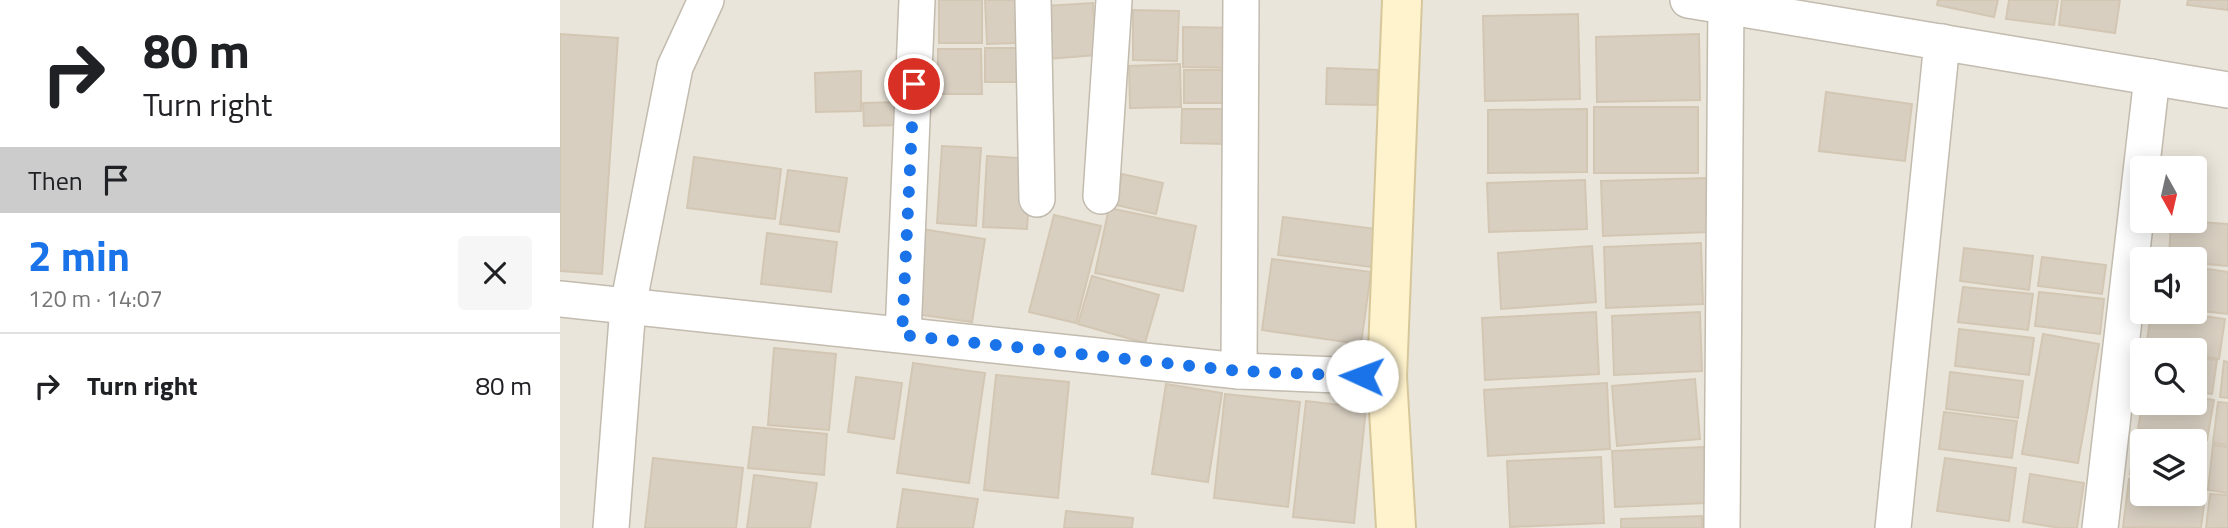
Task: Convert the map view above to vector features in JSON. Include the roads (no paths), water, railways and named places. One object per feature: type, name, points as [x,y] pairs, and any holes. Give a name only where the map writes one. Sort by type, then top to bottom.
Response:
[{"type":"street","points":[[611,528],[628,306],[675,67],[706,0]]},
{"type":"street","points":[[902,335],[917,0]]},
{"type":"street","points":[[1033,0],[1037,199]]},
{"type":"street","points":[[1101,196],[1114,0]]},
{"type":"street","points":[[1239,371],[1241,0]]},
{"type":"street","points":[[1396,528],[1387,377],[1402,0]]},
{"type":"street","points":[[1688,0],[1726,3],[2228,90]]},
{"type":"street","points":[[1722,528],[1726,3]]},
{"type":"street","points":[[1893,528],[1942,42]]},
{"type":"street","points":[[2100,528],[2152,77]]},
{"type":"street","points":[[560,299],[1239,371],[1387,377]]}]
